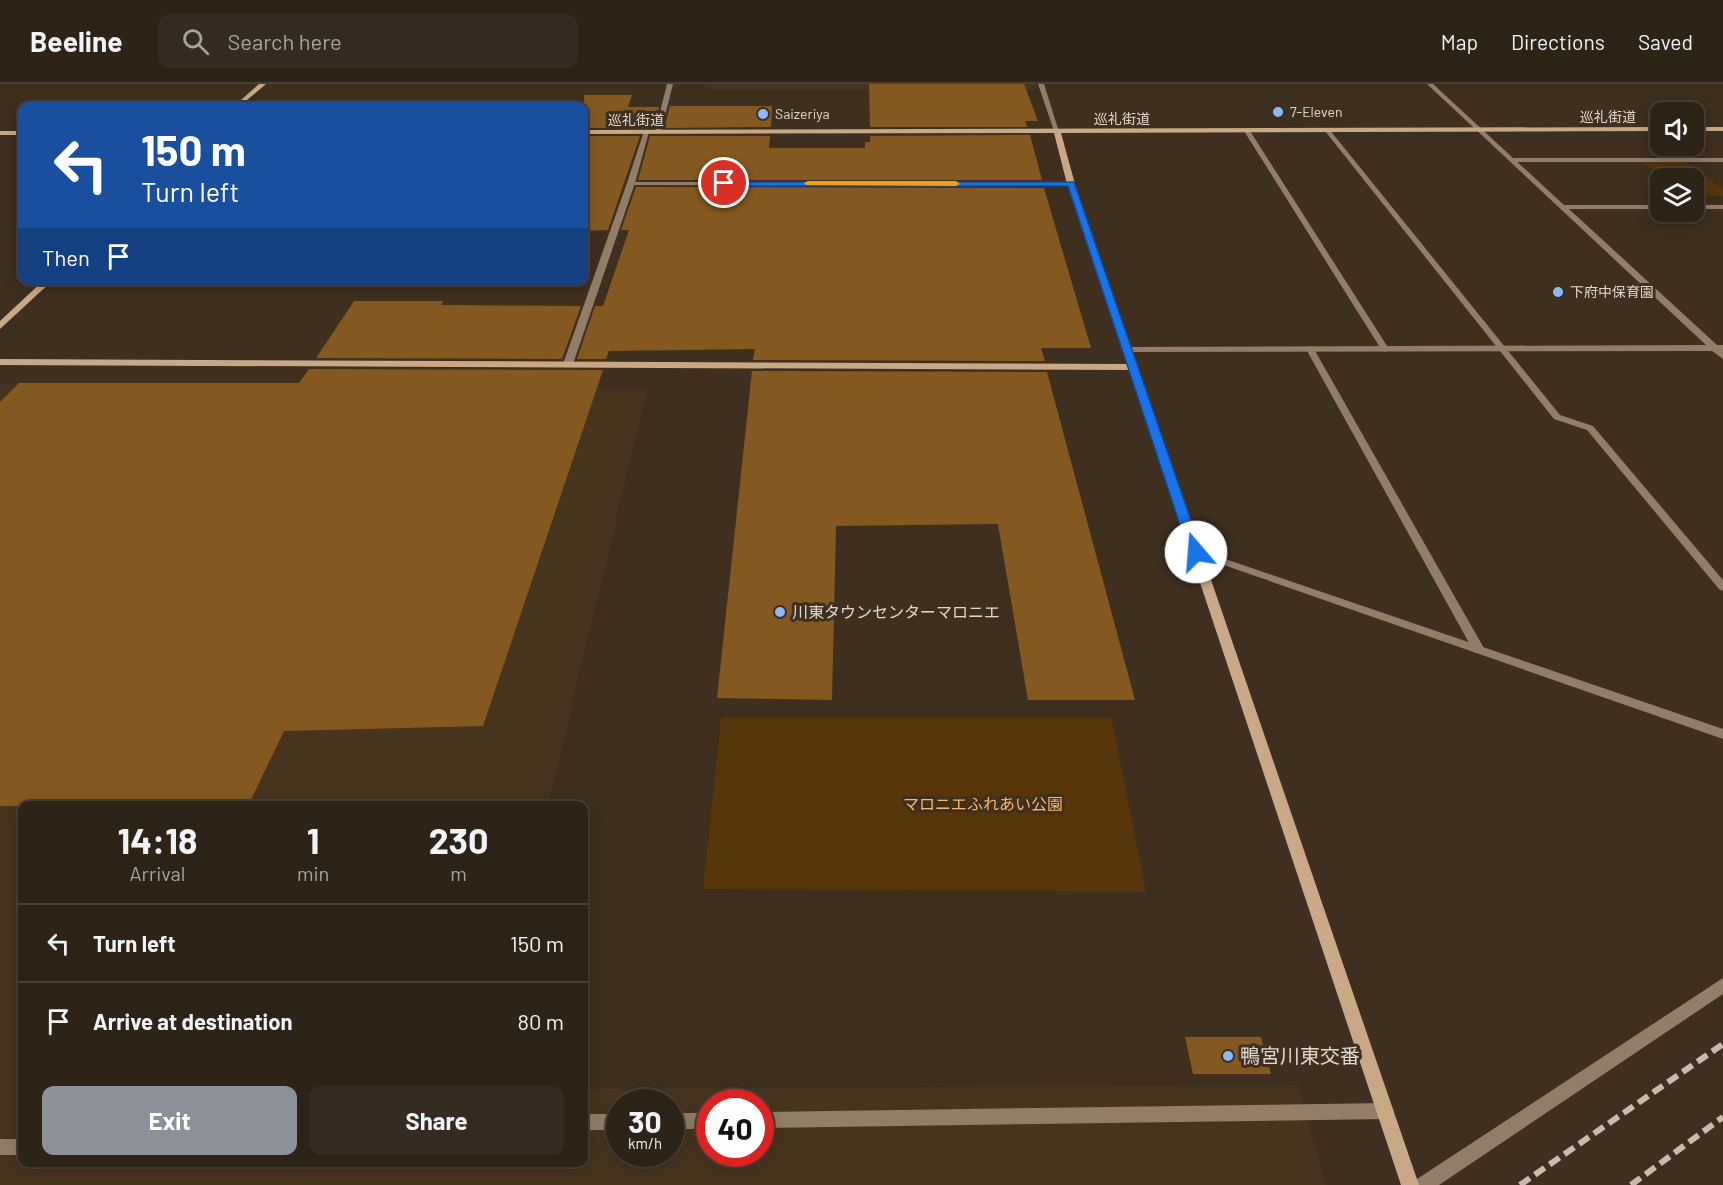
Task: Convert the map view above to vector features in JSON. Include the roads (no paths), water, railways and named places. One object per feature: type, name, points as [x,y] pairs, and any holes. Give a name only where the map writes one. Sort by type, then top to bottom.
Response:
[{"type":"street","points":[[242,102],[263,84]]},
{"type":"street","points":[[658,132],[670,84]]},
{"type":"street","points":[[1041,84],[1057,131],[1071,184],[1410,1185]]},
{"type":"street","points":[[1430,84],[1718,348],[1723,356]]},
{"type":"street","name":"巡礼街道","points":[[588,132],[1650,129]]},
{"type":"street","points":[[1704,129],[1723,129]]},
{"type":"street","points":[[1327,130],[1557,417],[1590,428],[1723,587]]},
{"type":"street","points":[[1247,131],[1385,349]]},
{"type":"street","points":[[568,364],[631,183],[646,132]]},
{"type":"street","points":[[0,133],[18,133]]},
{"type":"street","points":[[1512,160],[1723,159]]},
{"type":"street","points":[[631,183],[1071,184]]},
{"type":"street","points":[[1563,207],[1650,207]]},
{"type":"street","points":[[1704,207],[1723,207]]},
{"type":"street","points":[[0,326],[44,285]]},
{"type":"street","points":[[1129,350],[1718,348]]},
{"type":"street","points":[[1310,349],[1479,650]]},
{"type":"street","points":[[0,362],[1134,367]]},
{"type":"street","points":[[1196,552],[1723,734]]},
{"type":"street","points":[[1423,1185],[1723,985]]},
{"type":"street","points":[[774,1120],[1385,1111]]},
{"type":"street","points":[[588,1122],[606,1122]]},
{"type":"street","points":[[0,1146],[18,1147]]},
{"type":"railway","points":[[1520,1185],[1723,1044]]},
{"type":"railway","points":[[1631,1185],[1723,1117]]},
{"type":"place","name":"7-Eleven","points":[[1278,112]]},
{"type":"place","name":"Saizeriya","points":[[763,114]]},
{"type":"place","name":"下府中保育園","points":[[1558,292]]},
{"type":"place","name":"川東タウンセンターマロニエ","points":[[780,612]]},
{"type":"place","name":"鴨宮川東交番","points":[[1228,1056]]},
{"type":"park label","name":"マロニエふれあい公園","points":[[983,804]]}]
